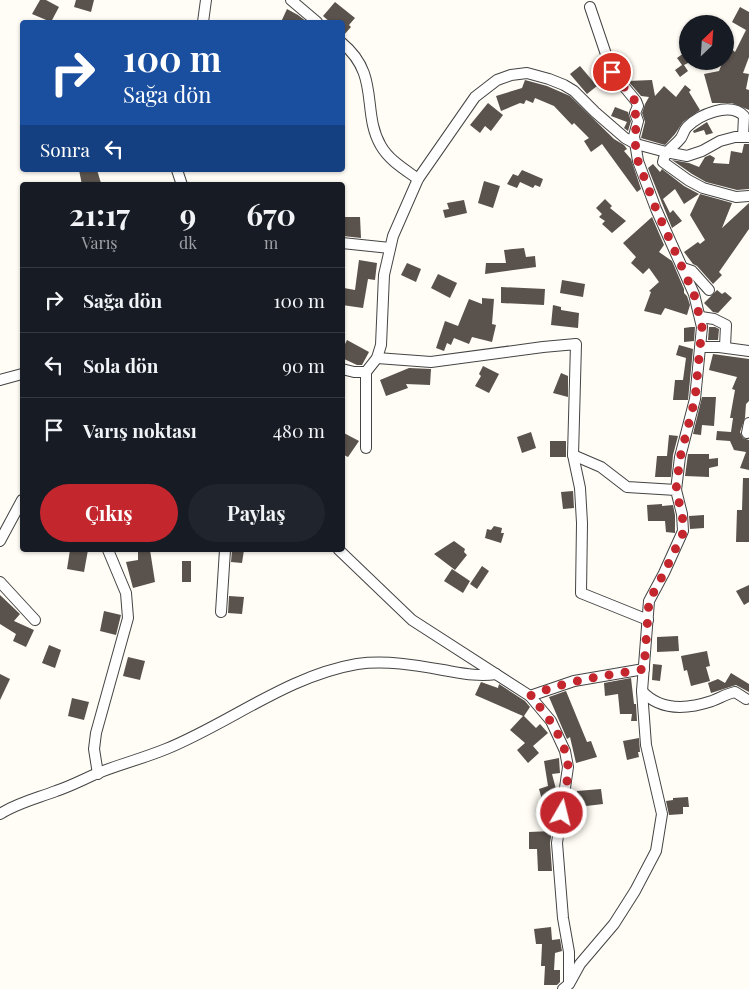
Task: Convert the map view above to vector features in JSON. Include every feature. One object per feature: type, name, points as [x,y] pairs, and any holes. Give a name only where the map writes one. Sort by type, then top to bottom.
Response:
[{"type":"street","points":[[203,20],[206,0]]},
{"type":"street","points":[[291,0],[311,20]]},
{"type":"street","points":[[567,987],[580,964],[614,924],[635,891],[656,851],[662,814],[646,745],[642,691],[649,601],[684,531],[676,490],[680,458],[695,399],[702,327],[696,301],[644,180],[638,161],[634,136],[638,121],[635,113],[638,106],[612,72],[590,7]]},
{"type":"street","points":[[345,46],[356,58],[368,84],[374,129],[380,145],[399,166],[418,179]]},
{"type":"street","points":[[366,448],[366,372],[378,358],[381,345],[384,275],[393,236],[418,179],[475,97],[497,80],[528,74],[564,85],[574,91],[625,138],[636,144],[666,152],[687,156],[702,152],[720,141],[736,137],[746,137],[744,116],[736,111],[720,110],[710,112],[687,127],[682,137],[666,152],[663,162],[694,184],[736,197],[749,196]]},
{"type":"street","points":[[345,243],[390,248]]},
{"type":"street","points":[[683,268],[692,271],[711,288],[696,301]]},
{"type":"street","points":[[701,316],[714,319],[726,325],[725,347]]},
{"type":"street","points":[[378,358],[430,362],[542,346],[576,344],[573,455],[580,488],[582,523],[581,593],[648,620]]},
{"type":"street","points":[[700,347],[725,347],[749,351]]},
{"type":"street","points":[[345,370],[366,372]]},
{"type":"street","points":[[0,380],[20,375]]},
{"type":"street","points":[[573,455],[601,467],[627,488],[676,490]]},
{"type":"street","points":[[0,541],[20,504]]},
{"type":"street","points":[[98,774],[94,749],[96,733],[128,618],[126,593],[109,552]]},
{"type":"street","points":[[221,612],[225,552]]},
{"type":"street","points":[[341,552],[412,620],[530,696],[551,721],[565,751],[568,767],[558,843],[563,918],[569,952],[567,987]]},
{"type":"street","points":[[0,582],[35,620]]},
{"type":"street","points":[[0,814],[167,748],[220,724],[273,694],[328,671],[357,664],[388,662],[411,664],[469,675],[486,676],[496,674]]},
{"type":"street","points":[[530,696],[574,681],[644,669]]},
{"type":"street","points":[[642,691],[659,704],[676,708],[691,707],[735,692],[746,699]]},
{"type":"building","points":[[40,0],[46,0],[59,7],[52,20],[46,20],[32,14]]},
{"type":"building","points":[[76,0],[94,0],[91,12],[74,7]]},
{"type":"building","points":[[335,2],[355,18],[345,34],[345,20],[328,20],[323,16]]},
{"type":"building","points":[[740,7],[749,12],[749,57],[743,73],[749,74],[746,89],[749,90],[749,110],[732,103],[712,103],[704,74],[719,70],[734,70],[734,51],[746,30],[734,23],[734,18]]},
{"type":"building","points":[[287,9],[304,20],[282,20]]},
{"type":"building","points":[[580,66],[597,86],[587,94],[570,74]]},
{"type":"building","points":[[679,67],[679,70],[688,71],[680,77],[675,70]]},
{"type":"building","points":[[525,80],[547,86],[570,96],[614,139],[624,145],[627,149],[624,151],[631,159],[641,189],[637,192],[602,144],[591,152],[584,141],[589,138],[574,123],[572,125],[554,106],[535,98],[533,103],[526,100],[524,104],[520,103],[501,111],[496,96],[522,88]]},
{"type":"building","points":[[652,80],[655,96],[664,86],[676,97],[685,85],[691,90],[689,92],[700,110],[683,122],[665,145],[641,138],[645,122],[642,113],[649,97],[641,96],[628,81]]},
{"type":"building","points":[[488,103],[503,115],[491,131],[485,126],[480,133],[470,125]]},
{"type":"building","points":[[615,107],[628,112],[631,121],[628,131],[624,128],[627,122],[611,116]]},
{"type":"building","points":[[707,122],[713,133],[706,135],[704,130],[694,133],[693,131]]},
{"type":"building","points":[[744,144],[749,144],[749,189],[737,190],[706,182],[672,160],[699,167],[705,157],[710,155],[715,158],[713,163],[729,164],[731,151],[742,153]]},
{"type":"building","points":[[653,164],[660,172],[662,169],[684,186],[699,194],[684,204],[675,189],[663,199],[670,213],[673,210],[682,221],[672,228],[648,168]]},
{"type":"building","points":[[522,170],[543,179],[540,187],[535,185],[533,188],[520,182],[517,188],[507,184],[513,174],[518,176]]},
{"type":"building","points":[[79,172],[98,172],[101,182],[81,182]]},
{"type":"building","points":[[484,181],[500,186],[493,208],[478,203]]},
{"type":"building","points":[[700,194],[732,203],[722,228],[749,203],[749,229],[719,272],[722,275],[713,284],[684,252],[698,242],[700,244],[705,240],[690,215]]},
{"type":"building","points":[[605,199],[612,206],[610,208],[626,221],[612,233],[602,224],[605,221],[599,217],[602,214],[596,208]]},
{"type":"building","points":[[464,200],[467,213],[445,218],[443,210],[449,209],[447,203]]},
{"type":"building","points":[[345,217],[360,217],[361,238],[345,236]]},
{"type":"building","points":[[652,217],[664,245],[659,252],[672,261],[684,293],[687,296],[690,305],[687,315],[665,308],[661,315],[644,311],[651,292],[649,291],[659,282],[649,268],[643,274],[631,263],[636,257],[623,243]]},
{"type":"building","points":[[524,248],[526,257],[535,256],[536,267],[485,274],[486,263],[506,263],[504,250]]},
{"type":"building","points":[[359,260],[377,263],[375,280],[368,279],[363,308],[345,305],[345,288],[355,290]]},
{"type":"building","points":[[407,263],[421,269],[416,282],[401,275]]},
{"type":"building","points":[[438,274],[457,283],[450,298],[431,288]]},
{"type":"building","points":[[562,280],[585,284],[583,297],[560,293]]},
{"type":"building","points":[[501,287],[545,289],[544,305],[501,303]]},
{"type":"building","points":[[717,290],[722,294],[725,292],[732,298],[718,313],[713,312],[704,303]]},
{"type":"building","points":[[482,298],[494,299],[492,324],[496,325],[492,342],[472,337],[469,344],[454,338],[451,345],[447,343],[444,351],[436,348],[445,321],[458,326],[469,299],[482,304]]},
{"type":"building","points":[[553,305],[561,307],[561,310],[579,313],[578,328],[551,325]]},
{"type":"building","points":[[695,327],[694,341],[684,342],[684,328]]},
{"type":"building","points":[[709,327],[719,329],[718,340],[708,340]]},
{"type":"building","points":[[347,340],[369,352],[362,365],[357,365],[345,359],[345,344]]},
{"type":"building","points":[[679,345],[693,349],[688,400],[673,400],[675,380],[683,380],[686,358],[676,355]]},
{"type":"building","points":[[713,354],[749,359],[749,401],[746,404],[745,418],[740,432],[743,438],[749,440],[749,470],[740,468],[746,452],[734,450],[730,441],[716,440],[717,431],[731,432],[733,418],[730,418],[735,390],[732,389],[737,377],[709,370]]},
{"type":"building","points":[[483,366],[499,374],[489,393],[475,386],[481,376],[479,374]]},
{"type":"building","points":[[409,368],[431,369],[430,385],[406,384],[408,388],[386,396],[380,380]]},
{"type":"building","points":[[561,373],[568,376],[568,397],[553,393]]},
{"type":"building","points":[[702,397],[716,397],[714,426],[702,425],[701,435],[693,434]]},
{"type":"building","points":[[531,432],[536,448],[522,453],[517,437]]},
{"type":"building","points":[[345,434],[359,441],[348,457],[345,456]]},
{"type":"building","points":[[669,435],[678,436],[673,455],[671,477],[655,477],[657,456],[667,456]]},
{"type":"building","points":[[550,441],[566,441],[566,457],[550,457]]},
{"type":"building","points":[[688,454],[709,454],[709,459],[718,458],[718,466],[709,468],[709,477],[685,476]]},
{"type":"building","points":[[743,478],[749,478],[749,542],[736,542],[737,510],[742,510]]},
{"type":"building","points":[[573,491],[574,508],[563,509],[561,492]]},
{"type":"building","points":[[662,504],[662,506],[673,505],[675,533],[666,532],[665,521],[648,521],[647,505]]},
{"type":"building","points":[[704,515],[704,528],[690,529],[689,516]]},
{"type":"building","points":[[494,526],[502,528],[501,533],[504,533],[501,543],[485,538],[487,529],[491,530]]},
{"type":"building","points":[[454,541],[465,549],[464,552],[467,555],[455,570],[434,554]]},
{"type":"building","points":[[70,552],[88,552],[84,572],[67,569]]},
{"type":"building","points":[[138,552],[150,552],[155,582],[133,588],[126,562],[138,560]]},
{"type":"building","points":[[232,552],[244,552],[242,563],[231,562]]},
{"type":"building","points":[[182,561],[191,561],[191,582],[182,582]]},
{"type":"building","points":[[482,566],[489,571],[477,589],[470,584]]},
{"type":"building","points":[[452,569],[470,581],[463,593],[444,581]]},
{"type":"building","points":[[749,585],[749,602],[744,605],[736,591]]},
{"type":"building","points":[[0,595],[20,614],[14,621],[34,630],[26,647],[13,641],[16,634],[0,624]]},
{"type":"building","points":[[229,596],[244,597],[242,614],[228,613]]},
{"type":"building","points":[[104,611],[121,615],[116,635],[100,631]]},
{"type":"building","points":[[678,636],[679,651],[657,652],[657,637]]},
{"type":"building","points":[[49,645],[61,650],[55,668],[42,663]]},
{"type":"building","points":[[707,651],[710,666],[706,667],[710,681],[691,686],[687,670],[684,671],[681,656]]},
{"type":"building","points":[[128,657],[145,661],[140,680],[123,676]]},
{"type":"building","points":[[653,664],[662,665],[660,681],[652,680]]},
{"type":"building","points":[[731,673],[749,684],[749,692],[736,685],[711,693],[708,683],[718,679],[725,683]]},
{"type":"building","points":[[0,674],[10,679],[0,700]]},
{"type":"building","points":[[631,678],[637,721],[631,721],[632,714],[620,714],[618,694],[605,696],[604,683]]},
{"type":"building","points":[[481,682],[498,688],[499,684],[525,701],[530,707],[524,716],[536,728],[540,724],[548,733],[533,746],[539,753],[528,763],[517,750],[525,743],[510,730],[523,716],[475,695]]},
{"type":"building","points":[[566,691],[587,742],[591,741],[597,757],[576,763],[570,737],[567,739],[549,697]]},
{"type":"building","points":[[72,698],[89,702],[84,720],[68,716]]},
{"type":"building","points":[[639,738],[639,757],[627,760],[623,741]]},
{"type":"building","points":[[559,758],[560,773],[552,774],[557,793],[556,799],[543,803],[539,789],[548,786],[544,761]]},
{"type":"building","points":[[601,789],[603,804],[578,807],[577,791]]},
{"type":"building","points":[[688,797],[689,807],[683,807],[683,814],[669,815],[666,801],[673,800],[673,798]]},
{"type":"building","points":[[552,831],[550,843],[552,871],[538,871],[537,849],[529,849],[529,832]]},
{"type":"building","points":[[551,927],[552,940],[560,939],[562,951],[555,953],[554,970],[560,970],[560,982],[557,985],[544,985],[545,966],[541,966],[542,944],[536,944],[534,929]]},
{"type":"route","points":[[562,813],[568,767],[565,751],[551,721],[530,696],[574,681],[644,669],[649,601],[684,531],[676,490],[680,458],[695,399],[702,327],[700,311],[694,294],[680,259],[656,209],[638,161],[634,136],[638,121],[635,113],[638,106],[632,95],[612,72]]}]
